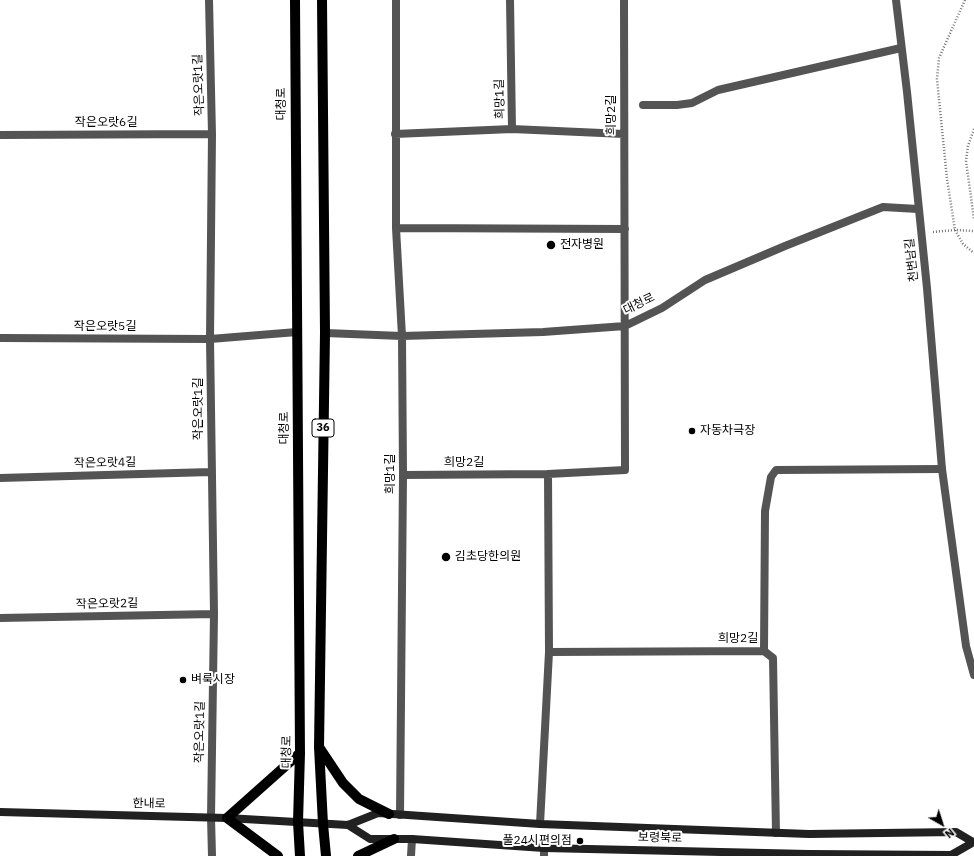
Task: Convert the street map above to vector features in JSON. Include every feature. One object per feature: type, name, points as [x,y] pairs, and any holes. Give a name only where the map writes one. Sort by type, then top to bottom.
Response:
[{"type":"main road","name":"대청로","points":[[295,0],[300,752],[298,822],[300,856]]},
{"type":"main road","name":"36","points":[[322,0],[325,333],[319,747],[326,856]]},
{"type":"main road","points":[[319,747],[343,783],[359,799],[389,814]]},
{"type":"main road","points":[[278,856],[227,818],[300,752]]},
{"type":"main road","name":"한내로","points":[[0,812],[211,817],[298,822]]},
{"type":"main road","name":"보령북로","points":[[298,822],[348,825],[378,813],[540,824],[776,833],[956,832],[974,842]]},
{"type":"main road","name":"보령북로","points":[[348,825],[370,839],[412,839],[544,852],[951,855],[974,842]]},
{"type":"main road","points":[[358,856],[394,839]]},
{"type":"street","name":"작은오랏1길","points":[[209,0],[212,134],[210,339],[214,614],[211,817],[212,856]]},
{"type":"street","name":"희망1길","points":[[396,0],[396,228],[402,336],[403,475],[400,815]]},
{"type":"street","name":"희망1길","points":[[395,134],[512,129],[510,0]]},
{"type":"street","name":"희망2길","points":[[403,475],[548,474],[625,470],[624,0]]},
{"type":"street","name":"천변남길","points":[[896,0],[921,233],[942,469],[966,646],[974,675]]},
{"type":"street","points":[[643,105],[677,105],[692,103],[718,90],[901,48]]},
{"type":"street","points":[[512,129],[624,134]]},
{"type":"street","name":"작은오랏6길","points":[[0,135],[212,134]]},
{"type":"street","name":"대청로","points":[[325,333],[402,336],[543,332],[625,326],[662,308],[705,280],[834,226],[883,207],[918,209]]},
{"type":"street","points":[[396,228],[624,229]]},
{"type":"street","name":"작은오랏5길","points":[[0,338],[210,339],[297,332]]},
{"type":"street","points":[[764,651],[765,511],[771,477],[776,470],[942,469]]},
{"type":"street","name":"작은오랏4길","points":[[0,478],[212,472]]},
{"type":"street","points":[[540,824],[549,652],[548,474]]},
{"type":"street","name":"작은오랏2길","points":[[0,618],[214,614]]},
{"type":"street","points":[[966,646],[974,653]]},
{"type":"street","name":"희망2길","points":[[549,652],[764,651],[773,658],[776,833]]},
{"type":"street","points":[[411,856],[412,839]]},
{"type":"path","points":[[965,0],[939,58],[937,79],[955,230],[963,244],[974,253]]},
{"type":"path","points":[[974,129],[968,146],[966,161],[974,220]]},
{"type":"path","points":[[921,233],[955,230],[974,231]]},
{"type":"place","name":"전자병원","points":[[551,245]]},
{"type":"place","name":"자동차극장","points":[[692,431]]},
{"type":"place","name":"김초당한의원","points":[[446,557]]},
{"type":"place","name":"벼룩시장","points":[[183,680]]},
{"type":"place","name":"풀24시편의점","points":[[580,841]]}]
